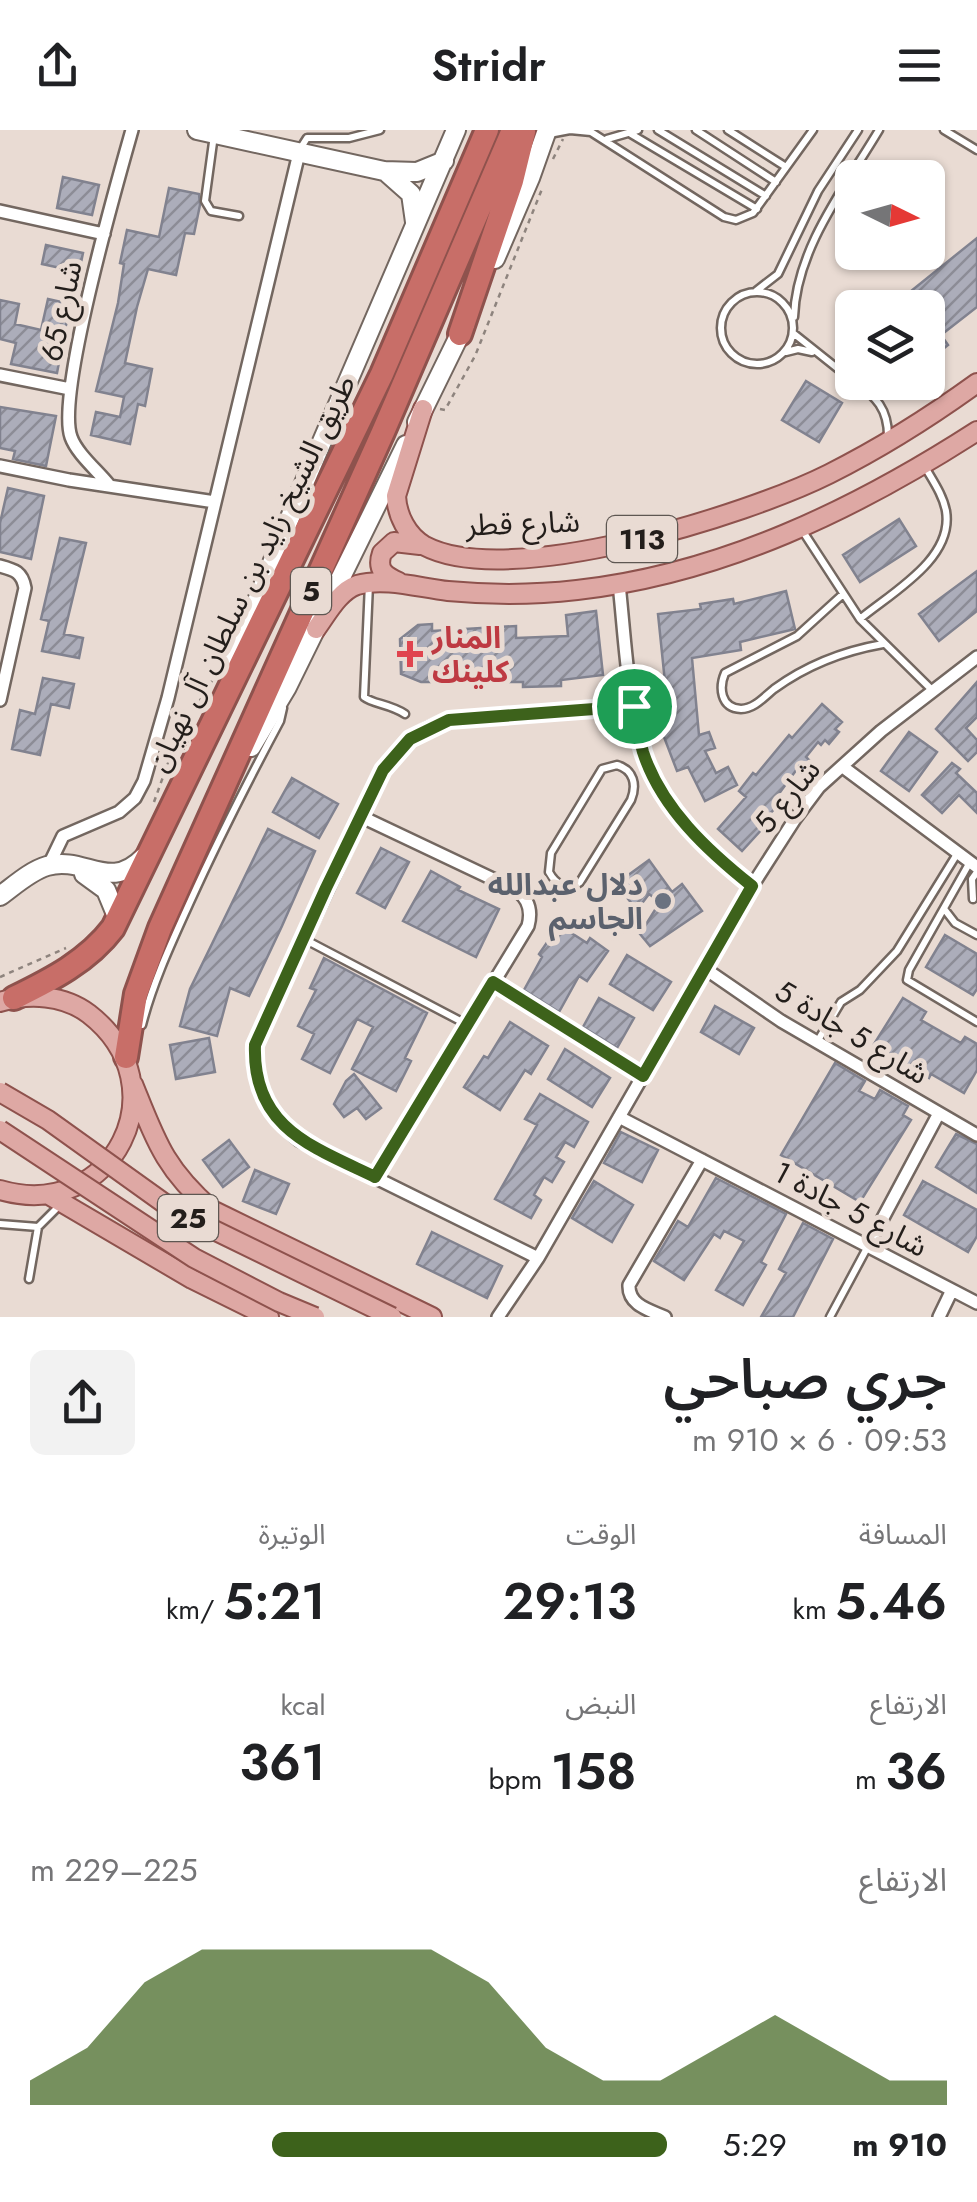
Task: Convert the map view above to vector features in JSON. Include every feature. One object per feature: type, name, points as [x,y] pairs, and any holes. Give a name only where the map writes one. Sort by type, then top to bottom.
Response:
[{"type":"highway","name":"طريق الشيخ زايد بن سلطان آل نهيان","points":[[7,1000],[84,958],[118,919],[382,374],[487,130]]},
{"type":"highway","name":"طريق الشيخ زايد بن سلطان آل نهيان","points":[[130,1072],[136,994],[160,928],[384,432],[513,130]]},
{"type":"highway","points":[[460,334],[512,181],[539,132]]},
{"type":"main road","points":[[220,703],[240,642],[456,130]]},
{"type":"main road","points":[[206,132],[384,171],[417,172],[444,161]]},
{"type":"main road","points":[[384,171],[411,194],[415,225]]},
{"type":"main road","points":[[206,824],[287,687],[460,334]]},
{"type":"main road","name":"شارع قطر","points":[[423,409],[396,496],[402,520],[411,534],[426,546],[462,555],[538,556],[670,533],[774,498],[887,442],[977,383]]},
{"type":"main road","name":"113","points":[[369,583],[494,594],[619,584],[802,529],[924,465],[977,431]]},
{"type":"main road","points":[[406,585],[382,572],[382,553],[394,542],[426,546]]},
{"type":"main road","points":[[316,628],[348,590],[369,583]]},
{"type":"main road","points":[[0,896],[50,865],[116,874],[135,866],[148,854]]},
{"type":"main road","points":[[71,865],[103,887],[118,919]]},
{"type":"main road","name":"5","points":[[0,1190],[56,1198],[84,1183],[117,1151],[128,1130],[133,1107],[130,1072],[107,1028],[80,1008],[48,997],[7,1000]]},
{"type":"main road","points":[[130,1072],[163,1157],[212,1210],[432,1317]]},
{"type":"main road","name":"25","points":[[0,1092],[48,1120],[174,1211],[392,1317]]},
{"type":"main road","name":"25","points":[[0,1130],[194,1258],[314,1317]]},
{"type":"main road","points":[[56,1198],[192,1280],[269,1317]]},
{"type":"street","name":"شارع 65","points":[[0,375],[70,389],[104,234],[132,130]]},
{"type":"street","points":[[50,865],[63,836],[129,805],[144,781],[168,698],[299,153]]},
{"type":"street","name":"شارع 65","points":[[0,210],[104,234]]},
{"type":"street","points":[[70,389],[70,436],[109,485]]},
{"type":"street","points":[[0,466],[215,502]]},
{"type":"street","points":[[0,566],[16,570],[25,588],[0,700]]},
{"type":"street","points":[[619,584],[634,706],[634,761],[652,771],[680,816],[712,854],[752,886]]},
{"type":"street","name":"شارع 5","points":[[499,1317],[538,1258],[752,886],[818,788],[977,656]]},
{"type":"street","points":[[538,1258],[290,1132],[266,1103],[258,1081],[255,1045],[392,756],[410,739],[432,726],[458,719],[634,706]]},
{"type":"street","points":[[842,767],[975,867]]},
{"type":"street","points":[[362,817],[516,890],[525,898],[530,914],[528,926],[375,1177]]},
{"type":"street","name":"شارع 5 جادة 5","points":[[704,968],[817,1042],[977,1135]]},
{"type":"street","points":[[493,982],[643,1076]]},
{"type":"street","points":[[868,1246],[940,1113]]},
{"type":"street","name":"شارع 5 جادة 1","points":[[619,1117],[977,1304]]},
{"type":"street","points":[[665,1317],[632,1300],[629,1286],[702,1160]]},
{"type":"street","points":[[939,1317],[952,1290]]},
{"type":"lane","points":[[299,153],[307,138],[350,138],[380,130]]},
{"type":"lane","points":[[658,130],[766,196]]},
{"type":"lane","points":[[696,130],[776,182]]},
{"type":"lane","points":[[728,130],[786,167]]},
{"type":"lane","points":[[539,132],[590,132],[724,217],[742,219],[756,209],[812,130]]},
{"type":"lane","points":[[814,352],[798,349],[772,361],[744,362],[725,343],[721,329],[731,303],[778,274],[818,192],[858,130]]},
{"type":"lane","points":[[784,353],[793,333],[797,290],[815,239],[879,130]]},
{"type":"lane","points":[[944,130],[977,150]]},
{"type":"lane","points":[[206,132],[205,201],[212,211],[238,216]]},
{"type":"lane","points":[[606,140],[635,132],[756,209]]},
{"type":"lane","points":[[756,291],[781,300],[793,324]]},
{"type":"lane","points":[[793,333],[835,367]]},
{"type":"lane","points":[[877,400],[888,424],[887,442]]},
{"type":"lane","points":[[860,619],[933,558],[941,543],[947,526],[946,510],[924,465]]},
{"type":"lane","points":[[802,529],[860,619],[932,691]]},
{"type":"lane","points":[[369,583],[364,697],[368,701],[386,702],[405,714]]},
{"type":"lane","points":[[842,595],[796,636],[725,674],[720,685],[722,697],[730,706],[742,709],[808,668],[844,653],[883,644]]},
{"type":"lane","points":[[130,1072],[154,985],[228,820],[280,721],[287,687]]},
{"type":"lane","points":[[634,761],[631,800],[580,882],[562,886],[549,872],[551,853],[602,769],[634,761]]},
{"type":"lane","points":[[633,777],[652,771]]},
{"type":"lane","points":[[817,1042],[841,1002],[860,990],[896,951],[958,853]]},
{"type":"lane","points":[[975,867],[944,909],[908,970],[907,980],[977,1022]]},
{"type":"lane","points":[[954,894],[975,900],[975,867]]},
{"type":"lane","points":[[944,909],[955,922],[977,935]]},
{"type":"lane","points":[[303,938],[468,1025]]},
{"type":"lane","points":[[29,1279],[38,1227],[54,1214],[56,1198]]},
{"type":"lane","points":[[0,1224],[38,1227]]},
{"type":"lane","points":[[830,1317],[868,1246]]},
{"type":"lane","points":[[192,1280],[246,1317]]},
{"type":"path","points":[[548,168],[567,131]]},
{"type":"path","points":[[423,409],[445,410],[475,356],[541,194],[542,181]]},
{"type":"path","points":[[0,977],[64,948]]},
{"type":"building","points":[[63,177],[99,185],[92,215],[57,208]]},
{"type":"building","points":[[169,188],[199,194],[200,205],[194,234],[185,233],[176,275],[148,269],[137,307],[125,363],[152,369],[145,406],[138,404],[130,444],[91,435],[96,412],[120,417],[124,397],[96,391],[118,303],[127,230],[159,237]]},
{"type":"building","points":[[977,238],[977,307],[945,332],[945,290],[912,290],[937,270],[945,270],[945,264]]},
{"type":"building","points":[[46,245],[83,253],[79,272],[42,264]]},
{"type":"building","points":[[48,299],[70,304],[57,373],[11,364],[16,343],[0,339],[0,300],[19,304],[15,324],[41,330]]},
{"type":"building","points":[[806,381],[842,403],[819,442],[782,420]]},
{"type":"building","points":[[0,407],[56,416],[46,466],[13,459],[15,451],[0,448]]},
{"type":"building","points":[[8,488],[44,496],[31,559],[0,552],[0,523]]},
{"type":"building","points":[[899,519],[916,546],[860,582],[843,555]]},
{"type":"building","points":[[60,538],[86,543],[64,634],[83,638],[79,658],[42,651],[49,621],[41,619]]},
{"type":"building","points":[[977,571],[977,611],[939,641],[919,614]]},
{"type":"building","points":[[786,591],[795,629],[740,642],[741,650],[692,658],[699,735],[709,732],[715,748],[705,751],[716,773],[728,767],[737,785],[705,801],[688,767],[677,771],[664,737],[661,692],[666,692],[658,614],[701,609],[700,604],[733,599],[734,604]]},
{"type":"building","points":[[596,611],[603,675],[561,680],[561,686],[523,687],[523,682],[421,682],[401,674],[400,639],[418,625],[432,624],[432,631],[516,626],[516,638],[568,636],[566,615]]},
{"type":"building","points":[[43,678],[74,684],[69,708],[51,704],[40,755],[12,749],[20,710],[35,714]]},
{"type":"building","points":[[977,682],[977,717],[966,728],[977,740],[977,752],[968,761],[936,729]]},
{"type":"building","points":[[822,704],[842,722],[835,729],[839,732],[829,744],[825,740],[821,745],[818,742],[806,757],[810,761],[801,772],[797,769],[778,795],[784,799],[742,851],[718,829],[746,797],[739,791],[753,773],[756,775],[789,735],[792,738]]},
{"type":"building","points":[[909,732],[937,752],[909,791],[881,771]]},
{"type":"building","points":[[952,763],[960,769],[956,773],[977,793],[977,813],[959,795],[942,813],[922,795]]},
{"type":"building","points":[[292,778],[338,804],[319,838],[273,812]]},
{"type":"building","points":[[268,829],[315,851],[282,926],[249,996],[230,988],[217,1036],[180,1026],[190,989]]},
{"type":"building","points":[[381,848],[409,862],[385,908],[357,893]]},
{"type":"building","name":"دلال عبدالله الجاسم","points":[[649,860],[672,892],[682,884],[702,911],[650,946],[640,934],[660,902],[649,894],[637,910],[616,884]]},
{"type":"building","points":[[431,871],[460,887],[458,890],[499,909],[476,957],[403,921]]},
{"type":"building","points":[[559,925],[587,943],[590,938],[608,951],[587,981],[579,976],[559,1012],[524,990],[542,957],[539,954]]},
{"type":"building","points":[[945,935],[977,954],[977,989],[973,995],[926,967]]},
{"type":"building","points":[[627,955],[671,982],[653,1010],[610,984]]},
{"type":"building","points":[[324,958],[427,1013],[405,1058],[411,1061],[396,1091],[352,1069],[373,1027],[357,1019],[330,1073],[302,1059],[314,1034],[298,1026],[316,990],[310,988]]},
{"type":"building","points":[[599,998],[634,1018],[617,1048],[583,1027]]},
{"type":"building","points":[[903,998],[926,1012],[921,1020],[961,1043],[965,1037],[977,1044],[977,1070],[964,1093],[931,1074],[929,1078],[874,1044]]},
{"type":"building","points":[[715,1006],[754,1028],[739,1054],[701,1032]]},
{"type":"building","points":[[510,1022],[548,1046],[531,1074],[525,1070],[500,1110],[464,1087]]},
{"type":"building","points":[[209,1038],[215,1072],[176,1079],[170,1045]]},
{"type":"building","points":[[565,1049],[610,1078],[592,1107],[548,1079]]},
{"type":"building","points":[[835,1063],[865,1081],[859,1091],[875,1099],[880,1090],[908,1106],[903,1115],[911,1120],[860,1202],[781,1155]]},
{"type":"building","points":[[354,1074],[381,1108],[366,1119],[357,1108],[344,1117],[334,1104]]},
{"type":"building","points":[[540,1094],[588,1122],[574,1147],[565,1142],[556,1157],[564,1162],[552,1182],[544,1177],[534,1195],[541,1200],[531,1218],[495,1199],[537,1125],[525,1119]]},
{"type":"building","points":[[621,1132],[658,1150],[642,1182],[604,1163]]},
{"type":"building","points":[[956,1134],[977,1144],[977,1193],[936,1167]]},
{"type":"building","points":[[229,1140],[249,1167],[223,1187],[203,1160]]},
{"type":"building","points":[[255,1170],[289,1184],[276,1214],[243,1201]]},
{"type":"building","points":[[716,1178],[786,1214],[761,1262],[766,1265],[743,1305],[716,1290],[744,1241],[724,1231],[720,1238],[714,1234],[684,1280],[654,1261],[678,1221],[688,1227]]},
{"type":"building","points":[[594,1181],[633,1205],[612,1242],[572,1218]]},
{"type":"building","points":[[923,1181],[977,1210],[977,1236],[968,1252],[904,1215]]},
{"type":"building","points":[[803,1223],[833,1239],[793,1317],[761,1317],[786,1273],[779,1269]]},
{"type":"building","points":[[432,1232],[502,1266],[487,1298],[417,1264]]},
{"type":"place","name":"المنار كلينك","points":[[410,654]]},
{"type":"place","name":"دلال عبدالله الجاسم","points":[[663,901]]},
{"type":"route","points":[[634,706],[643,752],[680,816],[712,854],[752,886],[643,1076],[493,982],[375,1177],[299,1140],[280,1124],[266,1103],[256,1069],[255,1045],[326,888],[392,756],[421,732],[449,720],[634,706]]}]
